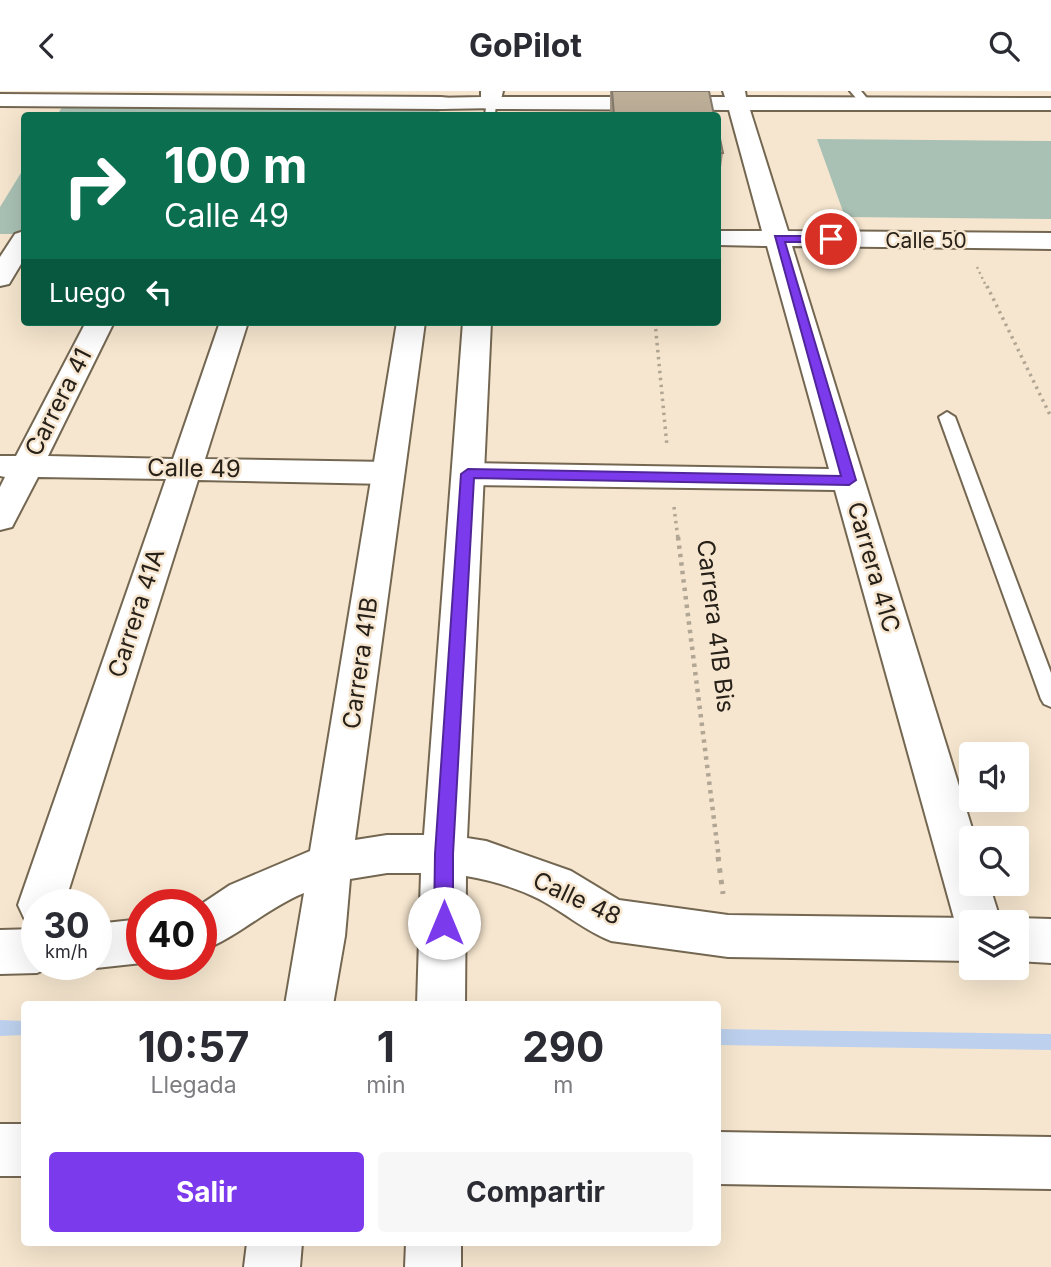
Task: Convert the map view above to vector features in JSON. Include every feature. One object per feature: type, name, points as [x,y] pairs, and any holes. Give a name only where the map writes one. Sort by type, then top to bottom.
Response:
[{"type":"street","points":[[0,100],[6,91]]},
{"type":"street","points":[[0,100],[98,96],[310,97],[491,103],[617,97],[1001,97],[1051,104]]},
{"type":"street","name":"Carrera 41C","points":[[736,97],[974,910]]},
{"type":"street","points":[[0,234],[21,237]]},
{"type":"street","name":"Calle 50","points":[[721,238],[1051,240]]},
{"type":"street","points":[[0,278],[21,242]]},
{"type":"street","name":"Carrera 41","points":[[0,520],[12,466],[98,326]]},
{"type":"street","name":"Carrera 41A","points":[[46,889],[233,326]]},
{"type":"street","name":"Carrera 41B","points":[[310,1001],[322,936],[330,863],[410,326]]},
{"type":"street","points":[[440,1001],[444,854],[477,326]]},
{"type":"street","name":"Calle 49","points":[[12,466],[184,467],[388,473]]},
{"type":"street","points":[[468,474],[849,480]]},
{"type":"street","name":"Calle 48","points":[[217,919],[246,899],[330,863],[387,855],[444,854],[486,860],[555,885],[611,920],[728,936],[959,940]]},
{"type":"street","points":[[1029,940],[1051,941]]},
{"type":"street","points":[[0,1150],[21,1150]]},
{"type":"street","points":[[721,1158],[1051,1163]]},
{"type":"street","points":[[272,1267],[275,1246]]},
{"type":"street","points":[[433,1267],[434,1246]]},
{"type":"lane","points":[[947,417],[1051,699]]},
{"type":"path","points":[[964,240],[1051,417]]},
{"type":"path","name":"Carrera 41B Bis","points":[[654,326],[728,936]]},
{"type":"green space","points":[[66,101],[441,103],[440,112],[59,112]]},
{"type":"green space","points":[[817,139],[1051,141],[1051,219],[845,217]]},
{"type":"green space","points":[[21,173],[21,234],[0,234],[0,207]]},
{"type":"building","points":[[612,91],[709,91],[713,112],[614,112]]},
{"type":"waterway","points":[[0,1028],[21,1028]]},
{"type":"waterway","points":[[721,1037],[1051,1042]]},
{"type":"route","points":[[444,923],[444,854],[468,474],[849,480],[778,239],[831,239]]}]
